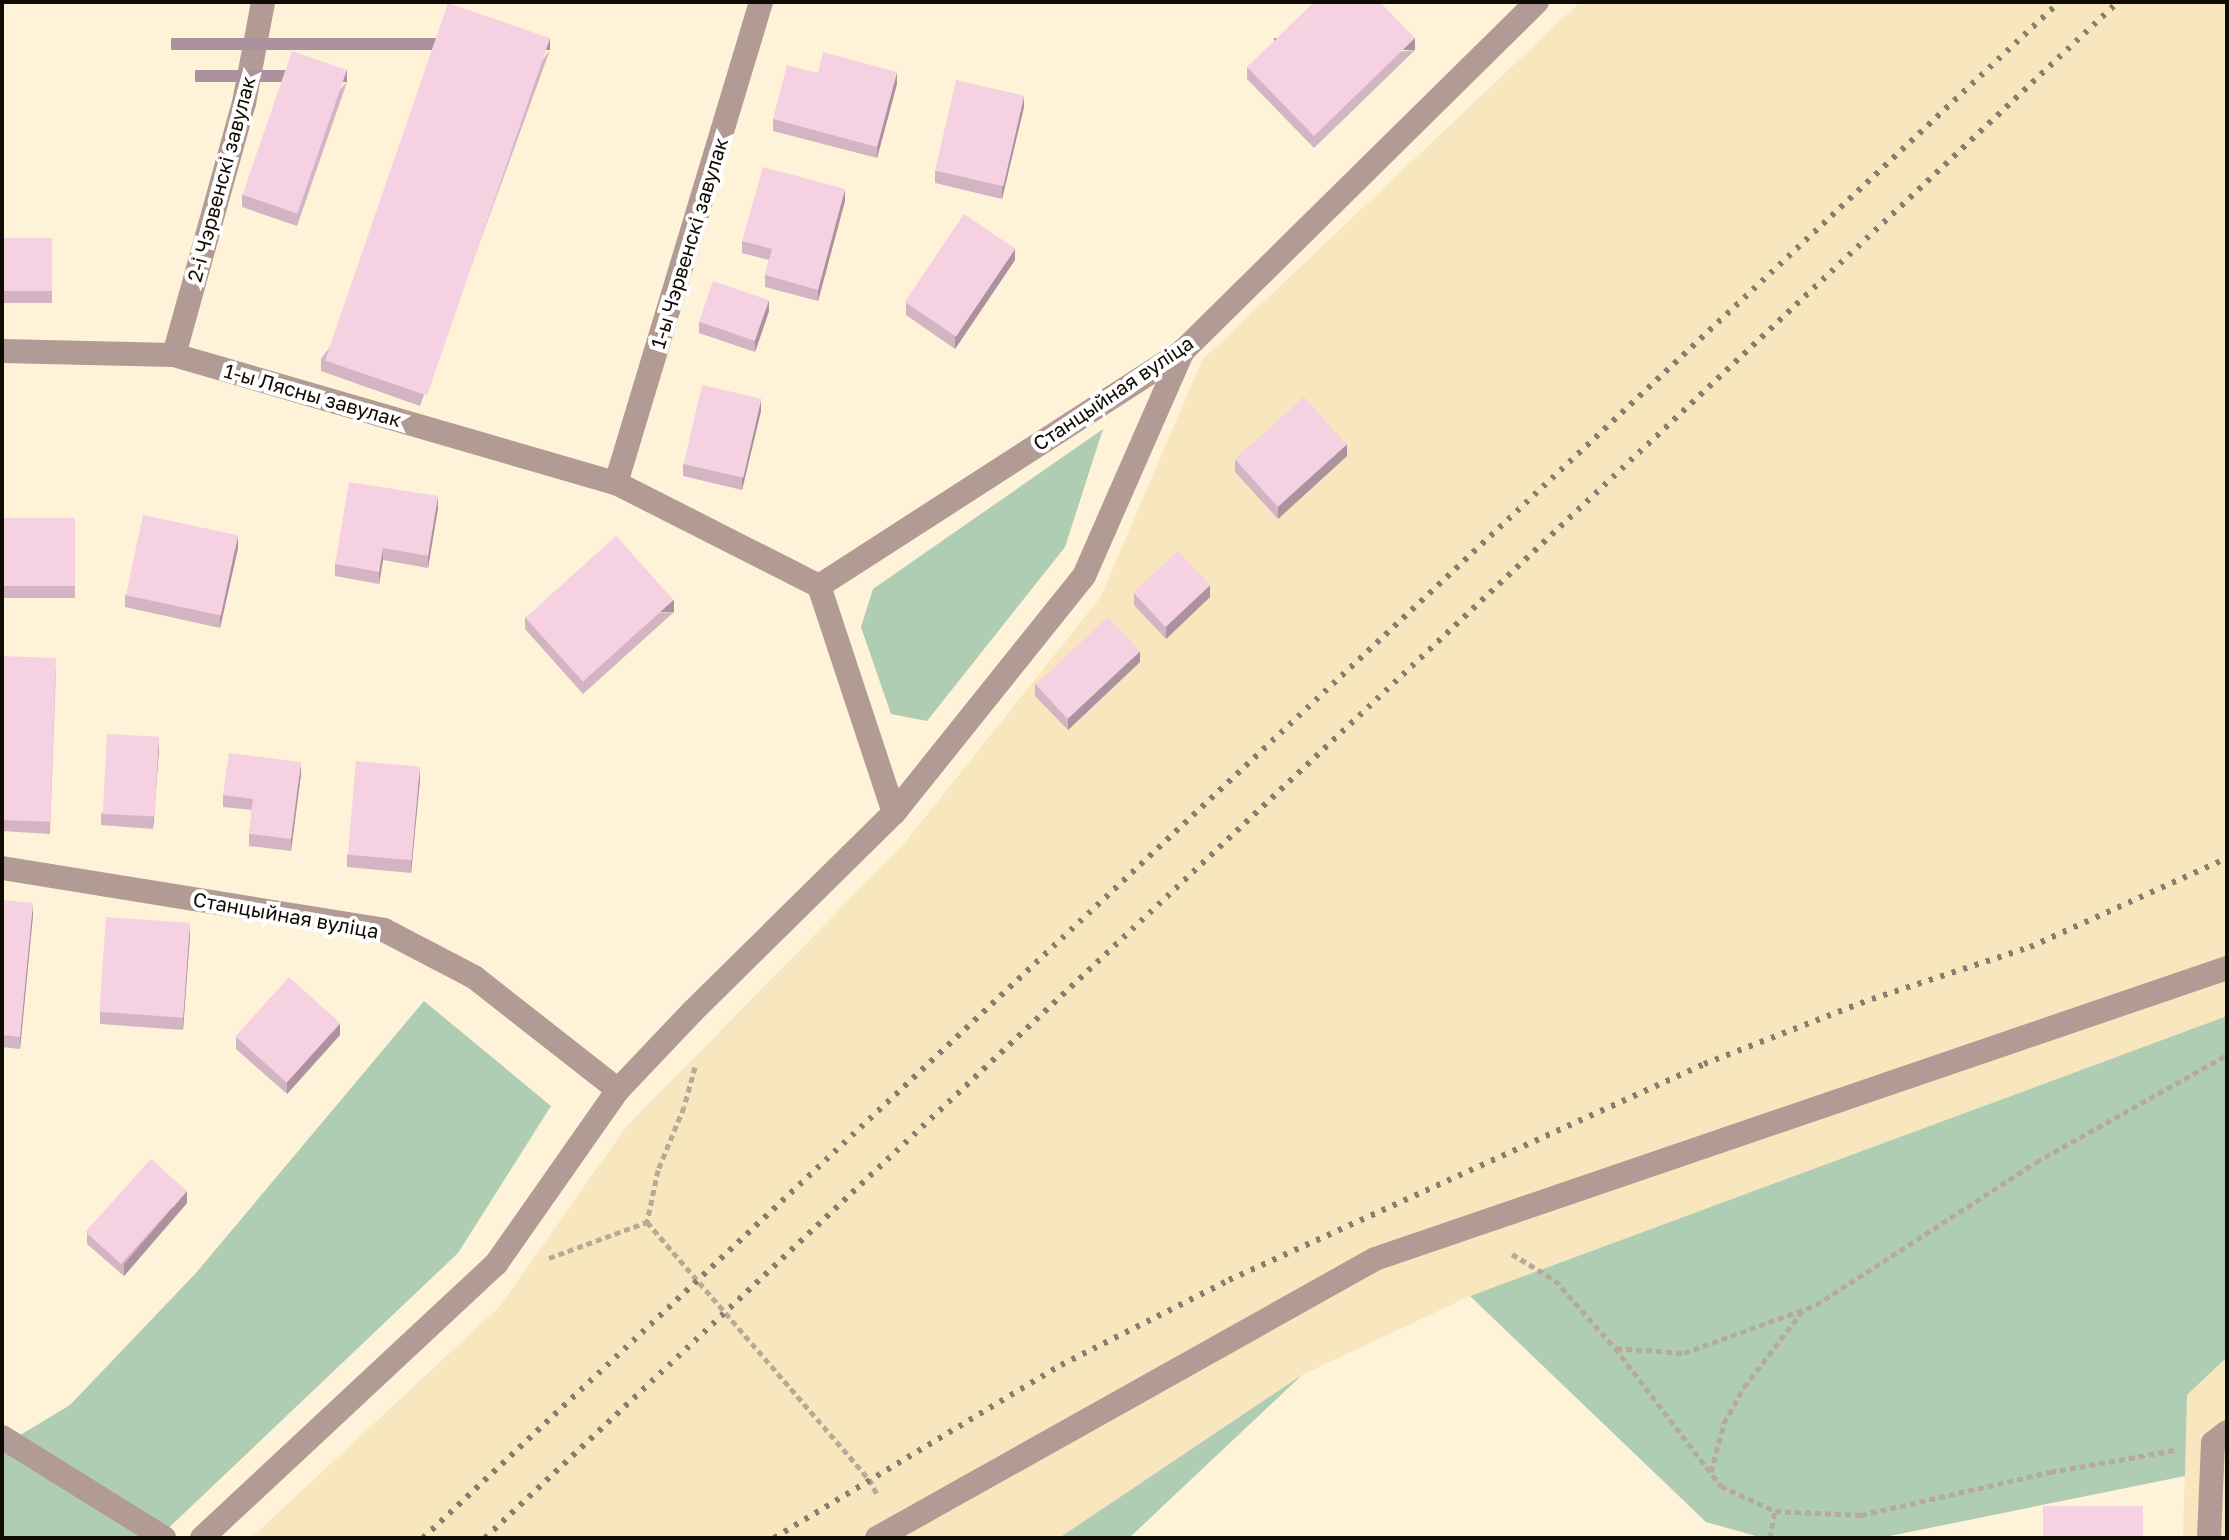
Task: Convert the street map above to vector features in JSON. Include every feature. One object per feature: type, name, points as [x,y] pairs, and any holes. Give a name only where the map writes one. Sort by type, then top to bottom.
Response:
[{"type":"street","name":"2-і Чэрвенскі завулак","points":[[174,355],[244,103],[263,2]]},
{"type":"street","name":"1-ы Чэрвенскі завулак","points":[[616,483],[761,2]]},
{"type":"street","name":"Станцыйная вуліца","points":[[819,586],[1183,351],[1537,2]]},
{"type":"street","name":"1-ы Лясны завулак","points":[[2,351],[174,355],[616,483]]},
{"type":"street","points":[[202,1538],[496,1264],[618,1090],[693,1011],[894,813],[1084,576],[1183,351]]},
{"type":"street","points":[[616,483],[819,586],[894,813]]},
{"type":"street","name":"Станцыйная вуліца","points":[[2,868],[384,930],[474,977],[618,1090]]},
{"type":"street","points":[[885,1533],[1375,1259],[2227,968]]},
{"type":"street","points":[[2,1437],[164,1538]]},
{"type":"street","points":[[2209,1538],[2222,1440]]},
{"type":"path","points":[[647,1222],[658,1170],[684,1107],[699,1051],[693,1011]]},
{"type":"path","points":[[1615,1348],[1684,1353],[1804,1309],[2036,1162],[2227,1055]]},
{"type":"path","points":[[496,1264],[559,1256],[647,1222]]},
{"type":"path","points":[[647,1222],[869,1479],[885,1533]]},
{"type":"path","points":[[1470,1228],[1555,1280],[1615,1348],[1721,1486],[1775,1511],[1861,1515],[2050,1472],[2222,1440]]},
{"type":"path","points":[[1710,1473],[1724,1423],[1744,1387],[1804,1309]]},
{"type":"path","points":[[1770,1538],[1775,1511]]},
{"type":"shaded area","points":[[1580,2],[2227,2],[2227,1016],[1470,1296],[1302,1375],[1059,1538],[251,1538],[500,1306],[626,1127],[902,846],[1100,598],[1202,360]]},
{"type":"shaded area","points":[[2227,1357],[2227,1538],[2183,1538],[2187,1395]]},
{"type":"green space","points":[[1103,429],[1065,547],[927,721],[891,714],[861,627],[873,589]]},
{"type":"green space","points":[[424,1001],[551,1106],[458,1253],[158,1538],[2,1538],[2,1446],[70,1405],[196,1273]]},
{"type":"green space","points":[[2227,1016],[2227,1357],[2187,1395],[2185,1476],[1880,1538],[1763,1538],[1706,1522],[1470,1296]]},
{"type":"green space","points":[[1302,1375],[1129,1538],[1059,1538]]},
{"type":"building","points":[[1314,2],[1380,2],[1415,38],[1314,136],[1247,67]]},
{"type":"building","points":[[448,3],[550,38],[427,396],[325,360]]},
{"type":"building","points":[[292,51],[347,70],[297,214],[243,195]]},
{"type":"building","points":[[823,52],[897,72],[877,147],[773,119],[787,65],[818,73]]},
{"type":"building","points":[[956,80],[1024,96],[1003,186],[935,171]]},
{"type":"building","points":[[763,167],[845,189],[818,290],[765,275],[772,249],[742,241]]},
{"type":"building","points":[[964,214],[1015,249],[956,337],[905,302]]},
{"type":"building","points":[[2,238],[52,238],[52,291],[2,291]]},
{"type":"building","points":[[713,281],[769,300],[755,341],[699,322]]},
{"type":"building","points":[[702,385],[761,399],[743,478],[684,464]]},
{"type":"building","points":[[1304,397],[1347,445],[1278,507],[1235,459]]},
{"type":"building","points":[[349,482],[438,496],[428,556],[383,548],[379,572],[335,564]]},
{"type":"building","points":[[143,515],[238,535],[221,615],[126,595]]},
{"type":"building","points":[[2,518],[75,518],[75,586],[2,586]]},
{"type":"building","points":[[616,536],[674,600],[583,682],[525,618]]},
{"type":"building","points":[[1178,551],[1210,585],[1165,627],[1133,593]]},
{"type":"building","points":[[1108,617],[1140,651],[1068,719],[1036,685]]},
{"type":"building","points":[[2,656],[56,658],[50,822],[2,820]]},
{"type":"building","points":[[107,734],[159,737],[155,817],[103,814]]},
{"type":"building","points":[[229,753],[301,762],[291,839],[249,834],[253,799],[223,795]]},
{"type":"building","points":[[356,761],[420,767],[412,860],[348,855]]},
{"type":"building","points":[[2,900],[33,903],[20,1037],[2,1035]]},
{"type":"building","points":[[106,917],[190,923],[183,1018],[99,1012]]},
{"type":"building","points":[[289,977],[340,1023],[287,1083],[235,1036]]},
{"type":"building","points":[[151,1159],[187,1191],[121,1264],[85,1232]]},
{"type":"building","points":[[2043,1506],[2143,1506],[2143,1538],[2043,1538]]},
{"type":"railway","points":[[423,1538],[2059,2]]},
{"type":"railway","points":[[485,1538],[2118,2]]},
{"type":"railway","points":[[774,1538],[1061,1365],[1229,1280],[1704,1064],[1872,999],[2030,947],[2227,858]]}]
